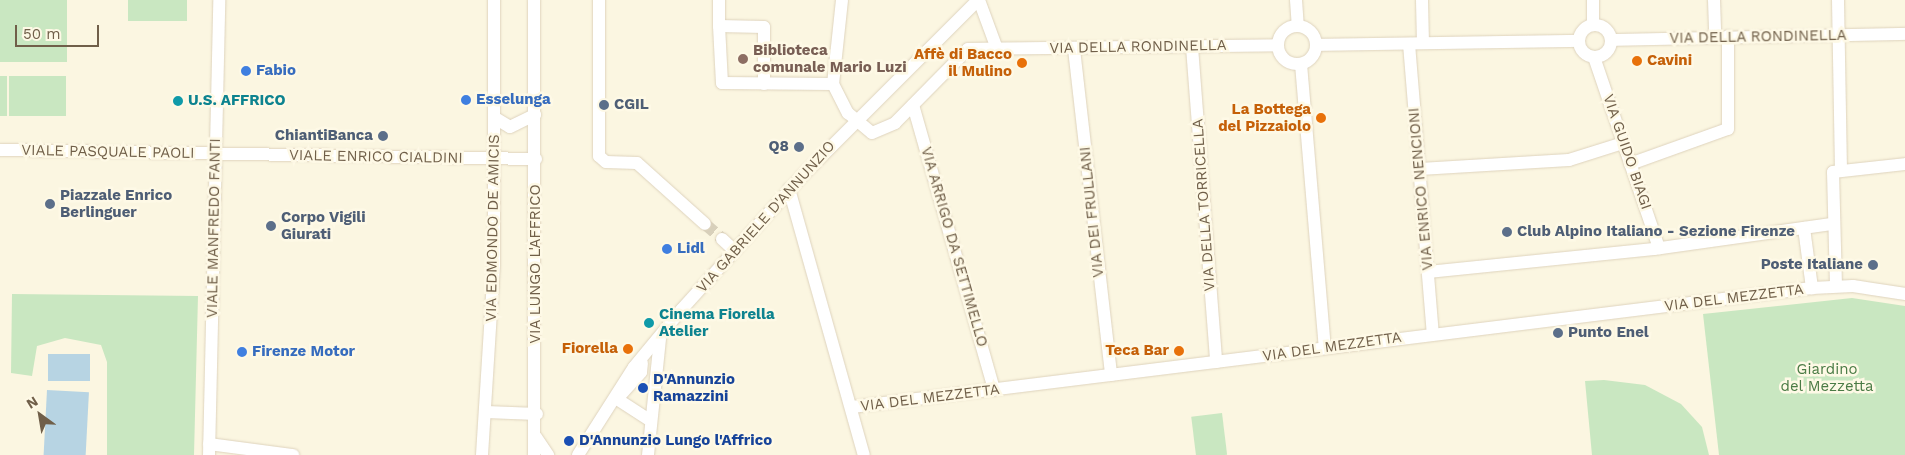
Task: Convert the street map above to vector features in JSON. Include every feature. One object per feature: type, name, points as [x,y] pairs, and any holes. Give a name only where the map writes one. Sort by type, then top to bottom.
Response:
[{"type":"street","name":"VIALE MANFREDO FANTI","points":[[209,450],[219,0]]},
{"type":"street","name":"VIA EDMONDO DE AMICIS","points":[[482,455],[486,412],[495,158],[494,0]]},
{"type":"street","name":"VIA LUNGO L'AFFRICO","points":[[534,0],[537,414],[534,455]]},
{"type":"street","points":[[599,0],[599,156],[606,162],[637,163],[705,224]]},
{"type":"street","points":[[719,0],[720,82],[833,84]]},
{"type":"street","points":[[842,0],[833,84],[855,121],[869,132],[879,132],[914,104]]},
{"type":"street","points":[[978,0],[997,49]]},
{"type":"street","name":"VIA GABRIELE D'ANNUNZIO","points":[[578,455],[617,398],[624,396],[641,372],[642,362],[660,336],[734,250],[789,189],[855,121],[978,0]]},
{"type":"street","points":[[1296,0],[1298,26]]},
{"type":"street","points":[[1422,0],[1422,43]]},
{"type":"street","points":[[1593,0],[1593,25]]},
{"type":"street","points":[[1630,164],[1728,129],[1722,36],[1714,0]]},
{"type":"street","points":[[1838,0],[1841,168]]},
{"type":"street","points":[[1593,25],[1606,29],[1611,40],[1606,51],[1594,57],[1584,52],[1579,41],[1583,30],[1593,25]]},
{"type":"street","points":[[719,26],[764,27],[764,84]]},
{"type":"street","points":[[1298,26],[1311,33],[1316,45],[1314,55],[1301,64],[1285,60],[1278,45],[1284,31],[1298,26]]},
{"type":"street","name":"VIA DELLA RONDINELLA","points":[[1611,40],[1722,36],[1905,34]]},
{"type":"street","points":[[1316,45],[1579,41]]},
{"type":"street","name":"VIA ENRICO NENCIONI","points":[[1409,44],[1433,334]]},
{"type":"street","name":"VIA DELLA RONDINELLA","points":[[914,104],[968,49],[1278,45]]},
{"type":"street","name":"VIA DELLA TORRICELLA","points":[[1192,47],[1216,362]]},
{"type":"street","name":"VIA DEI FRULLANI","points":[[1074,49],[1111,375]]},
{"type":"street","name":"VIA GUIDO BIAGI","points":[[1594,57],[1659,248]]},
{"type":"street","points":[[1301,64],[1325,347]]},
{"type":"street","name":"VIA ARRIGO DA SETTIMELLO","points":[[914,104],[994,390]]},
{"type":"street","points":[[495,118],[510,127],[535,114]]},
{"type":"street","points":[[1420,169],[1569,160],[1623,143]]},
{"type":"street","name":"VIALE PASQUALE PAOLI","points":[[0,150],[215,154]]},
{"type":"street","name":"VIALE ENRICO CIALDINI","points":[[215,154],[536,159]]},
{"type":"street","points":[[1836,286],[1832,174],[1841,168],[1905,164]]},
{"type":"street","points":[[789,189],[864,455]]},
{"type":"street","points":[[1428,272],[1659,248],[1834,224]]},
{"type":"street","name":"VIA DEL MEZZETTA","points":[[1804,228],[1812,288]]},
{"type":"street","points":[[722,239],[734,250]]},
{"type":"street","name":"VIA DEL MEZZETTA","points":[[852,407],[1812,288],[1836,286],[1905,294]]},
{"type":"street","points":[[648,455],[660,336]]},
{"type":"street","points":[[617,398],[651,421]]},
{"type":"street","points":[[486,412],[537,414]]},
{"type":"street","points":[[536,437],[548,455]]},
{"type":"street","points":[[209,450],[293,455]]},
{"type":"green space","points":[[0,0],[67,0],[67,62],[0,62]]},
{"type":"green space","points":[[128,0],[187,0],[187,21],[128,21]]},
{"type":"green space","points":[[0,76],[7,76],[7,116],[0,116]]},
{"type":"green space","points":[[9,76],[66,76],[66,116],[9,116]]},
{"type":"green space","points":[[12,294],[198,296],[194,455],[107,455],[107,362],[101,345],[65,338],[37,346],[32,376],[11,373]]},
{"type":"green space","name":"Giardino del Mezzetta","points":[[1852,298],[1905,306],[1905,455],[1719,455],[1703,314]]},
{"type":"green space","points":[[1604,380],[1645,385],[1681,404],[1702,427],[1709,455],[1592,455],[1585,381]]},
{"type":"green space","points":[[1222,413],[1227,455],[1196,455],[1191,417]]},
{"type":"water","points":[[48,354],[90,354],[90,381],[48,381]]},
{"type":"water","points":[[47,390],[89,392],[86,455],[44,455]]},
{"type":"tunnel","points":[[705,224],[722,239]]},
{"type":"place","name":"Biblioteca comunale Mario Luzi","points":[[743,59]]},
{"type":"place","name":"Cavini","points":[[1637,61]]},
{"type":"place","name":"Affè di Bacco il Mulino","points":[[1022,63]]},
{"type":"place","name":"Fabio","points":[[246,71]]},
{"type":"place","name":"Esselunga","points":[[466,100]]},
{"type":"place","name":"U.S. AFFRICO","points":[[178,101]]},
{"type":"place","name":"CGIL","points":[[604,105]]},
{"type":"place","name":"La Bottega del Pizzaiolo","points":[[1321,118]]},
{"type":"place","name":"ChiantiBanca","points":[[383,136]]},
{"type":"place","name":"Q8","points":[[799,147]]},
{"type":"place","name":"Piazzale Enrico Berlinguer","points":[[50,204]]},
{"type":"place","name":"Corpo Vigili Giurati","points":[[271,226]]},
{"type":"place","name":"Club Alpino Italiano - Sezione Firenze","points":[[1507,232]]},
{"type":"place","name":"Lidl","points":[[667,249]]},
{"type":"place","name":"Poste Italiane","points":[[1873,265]]},
{"type":"place","name":"Cinema Fiorella Atelier","points":[[649,323]]},
{"type":"place","name":"Punto Enel","points":[[1558,333]]},
{"type":"place","name":"Fiorella","points":[[628,349]]},
{"type":"place","name":"Teca Bar","points":[[1179,351]]},
{"type":"place","name":"Firenze Motor","points":[[242,352]]},
{"type":"place","name":"D'Annunzio Ramazzini","points":[[643,388]]},
{"type":"place","name":"D'Annunzio Lungo l'Affrico","points":[[569,441]]}]
